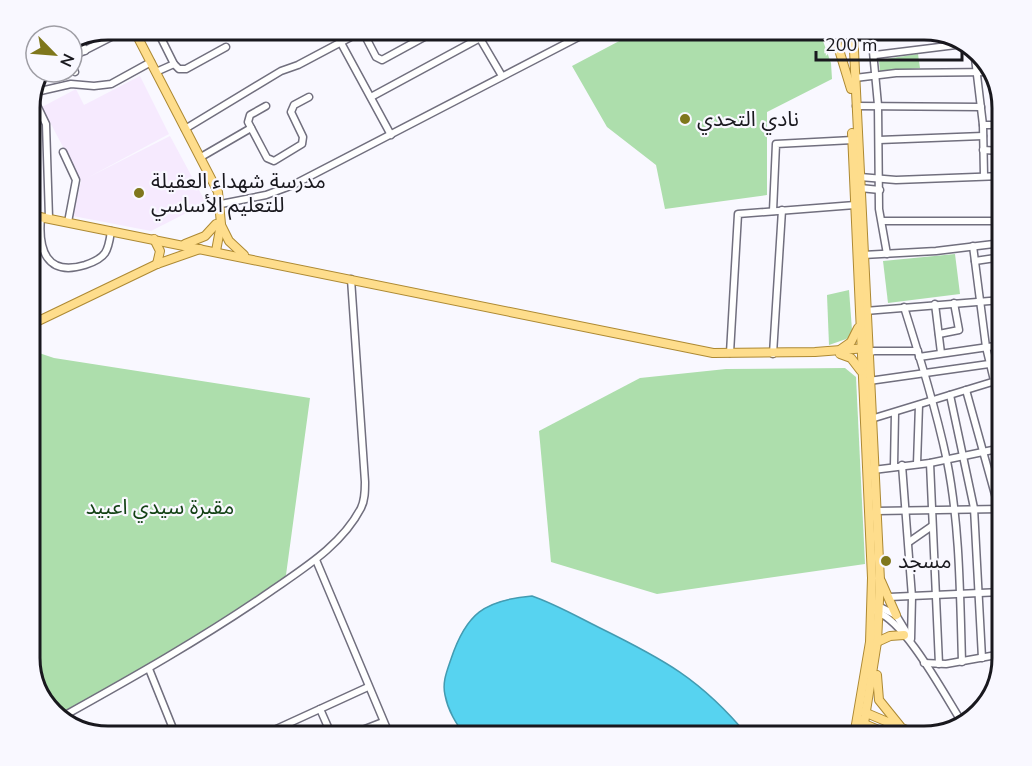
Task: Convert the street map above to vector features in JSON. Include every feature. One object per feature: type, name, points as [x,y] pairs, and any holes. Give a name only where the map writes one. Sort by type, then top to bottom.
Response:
[{"type":"main road","points":[[139,40],[216,186],[221,204],[213,251]]},
{"type":"main road","points":[[839,40],[854,84],[856,106],[866,351],[880,580],[859,726]]},
{"type":"main road","points":[[839,40],[854,84]]},
{"type":"main road","points":[[849,40],[850,69]]},
{"type":"main road","points":[[853,40],[853,140],[859,324],[866,351],[862,373],[878,642],[863,711]]},
{"type":"main road","points":[[41,216],[702,351],[773,354],[866,351]]},
{"type":"main road","points":[[179,244],[200,239],[219,222]]},
{"type":"main road","points":[[219,222],[229,241],[248,257]]},
{"type":"main road","points":[[154,239],[160,251],[157,264]]},
{"type":"main road","points":[[41,320],[157,264],[201,248]]},
{"type":"main road","points":[[840,352],[851,342],[859,324]]},
{"type":"main road","points":[[840,352],[851,358],[862,373]]},
{"type":"main road","points":[[880,580],[896,615]]},
{"type":"main road","points":[[878,642],[890,636],[909,639]]},
{"type":"main road","points":[[875,660],[879,700],[900,726]]},
{"type":"main road","points":[[863,711],[900,726]]},
{"type":"main road","points":[[861,723],[868,726]]},
{"type":"street","points":[[162,40],[177,68],[184,69],[226,47]]},
{"type":"street","points":[[185,129],[281,71],[298,65],[344,40]]},
{"type":"street","points":[[368,40],[377,59],[382,60],[419,40]]},
{"type":"street","points":[[371,98],[476,40]]},
{"type":"street","points":[[481,40],[502,76]]},
{"type":"street","points":[[221,204],[283,189],[572,40]]},
{"type":"street","points":[[873,40],[878,105],[882,221],[887,254]]},
{"type":"street","points":[[85,51],[105,41]]},
{"type":"street","points":[[340,42],[391,135]]},
{"type":"street","points":[[874,55],[949,46]]},
{"type":"street","points":[[44,90],[71,84],[94,86],[111,84],[151,62]]},
{"type":"street","points":[[156,72],[174,64]]},
{"type":"street","points":[[975,65],[983,125],[984,176]]},
{"type":"street","points":[[854,84],[876,76],[980,71]]},
{"type":"street","points":[[266,106],[249,117],[251,128],[267,158],[276,161],[302,144],[303,137],[291,112],[294,105],[309,98]]},
{"type":"street","points":[[856,106],[981,107]]},
{"type":"street","points":[[41,114],[46,124],[45,217],[41,235]]},
{"type":"street","points":[[983,125],[992,125]]},
{"type":"street","points":[[201,158],[251,128]]},
{"type":"street","points":[[879,140],[983,136]]},
{"type":"street","points":[[773,211],[773,150],[776,144],[853,140]]},
{"type":"street","points":[[983,150],[992,150]]},
{"type":"street","points":[[63,152],[76,180],[68,222]]},
{"type":"street","points":[[860,177],[880,179],[992,176]]},
{"type":"street","points":[[860,189],[880,190]]},
{"type":"street","points":[[730,353],[735,220],[742,212],[855,205]]},
{"type":"street","points":[[773,354],[782,210]]},
{"type":"street","points":[[882,221],[992,221]]},
{"type":"street","points":[[41,242],[52,265],[59,268],[80,266],[102,257],[107,250],[111,231]]},
{"type":"street","points":[[863,255],[992,244]]},
{"type":"street","points":[[973,246],[986,347],[992,372]]},
{"type":"street","points":[[975,261],[992,258]]},
{"type":"street","points":[[70,713],[211,632],[316,560],[356,517],[364,498],[351,279]]},
{"type":"street","points":[[865,311],[992,300]]},
{"type":"street","points":[[939,334],[959,330],[954,303]]},
{"type":"street","points":[[935,304],[941,353]]},
{"type":"street","points":[[904,308],[925,375],[947,460],[960,595],[962,662]]},
{"type":"street","points":[[866,351],[918,354],[992,346]]},
{"type":"street","points":[[869,381],[925,375],[989,364]]},
{"type":"street","points":[[870,419],[966,390],[992,387]]},
{"type":"street","points":[[966,390],[992,480]]},
{"type":"street","points":[[950,395],[965,456],[974,508],[982,658]]},
{"type":"street","points":[[917,464],[919,405]]},
{"type":"street","points":[[894,466],[895,413]]},
{"type":"street","points":[[873,471],[894,466],[930,463],[992,450]]},
{"type":"street","points":[[930,463],[939,664]]},
{"type":"street","points":[[902,465],[912,597],[909,639]]},
{"type":"street","points":[[876,511],[992,509]]},
{"type":"street","points":[[909,542],[932,526]]},
{"type":"street","points":[[316,560],[385,726]]},
{"type":"street","points":[[889,597],[992,592]]},
{"type":"street","points":[[876,608],[896,615],[957,715]]},
{"type":"street","points":[[876,608],[892,620],[909,639]]},
{"type":"street","points":[[924,663],[962,662],[992,656]]},
{"type":"street","points":[[148,669],[172,726]]},
{"type":"street","points":[[283,726],[368,687]]},
{"type":"street","points":[[320,709],[328,726]]},
{"type":"street","points":[[373,726],[383,722]]},
{"type":"shaded area","points":[[140,76],[169,134],[87,178],[170,136],[206,203],[151,231],[73,216],[81,181],[42,107],[76,89],[84,105]]},
{"type":"green space","name":"نادي التحدي","points":[[621,40],[823,40],[831,63],[832,79],[767,112],[767,195],[665,209],[656,165],[607,127],[572,66]]},
{"type":"green space","points":[[918,54],[920,68],[880,72],[879,60]]},
{"type":"green space","points":[[955,254],[960,294],[888,303],[883,261]]},
{"type":"green space","points":[[849,290],[852,330],[849,338],[829,345],[827,295]]},
{"type":"green space","name":"مقبرة سيدي اعبيد","points":[[41,354],[54,358],[310,398],[286,575],[283,580],[202,635],[67,711],[55,699],[48,687],[41,661]]},
{"type":"green space","points":[[845,368],[856,377],[865,564],[657,594],[551,562],[539,431],[640,378],[726,369]]},
{"type":"water","points":[[532,596],[557,606],[662,661],[714,699],[740,726],[459,726],[450,712],[444,690],[447,672],[457,644],[463,631],[479,612],[501,601]]},
{"type":"place","name":"نادي التحدي","points":[[685,119]]},
{"type":"place","name":"مدرسة شهداء العقيلة للتعليم الأساسي","points":[[139,193]]},
{"type":"place","name":"مسجد","points":[[886,561]]}]
